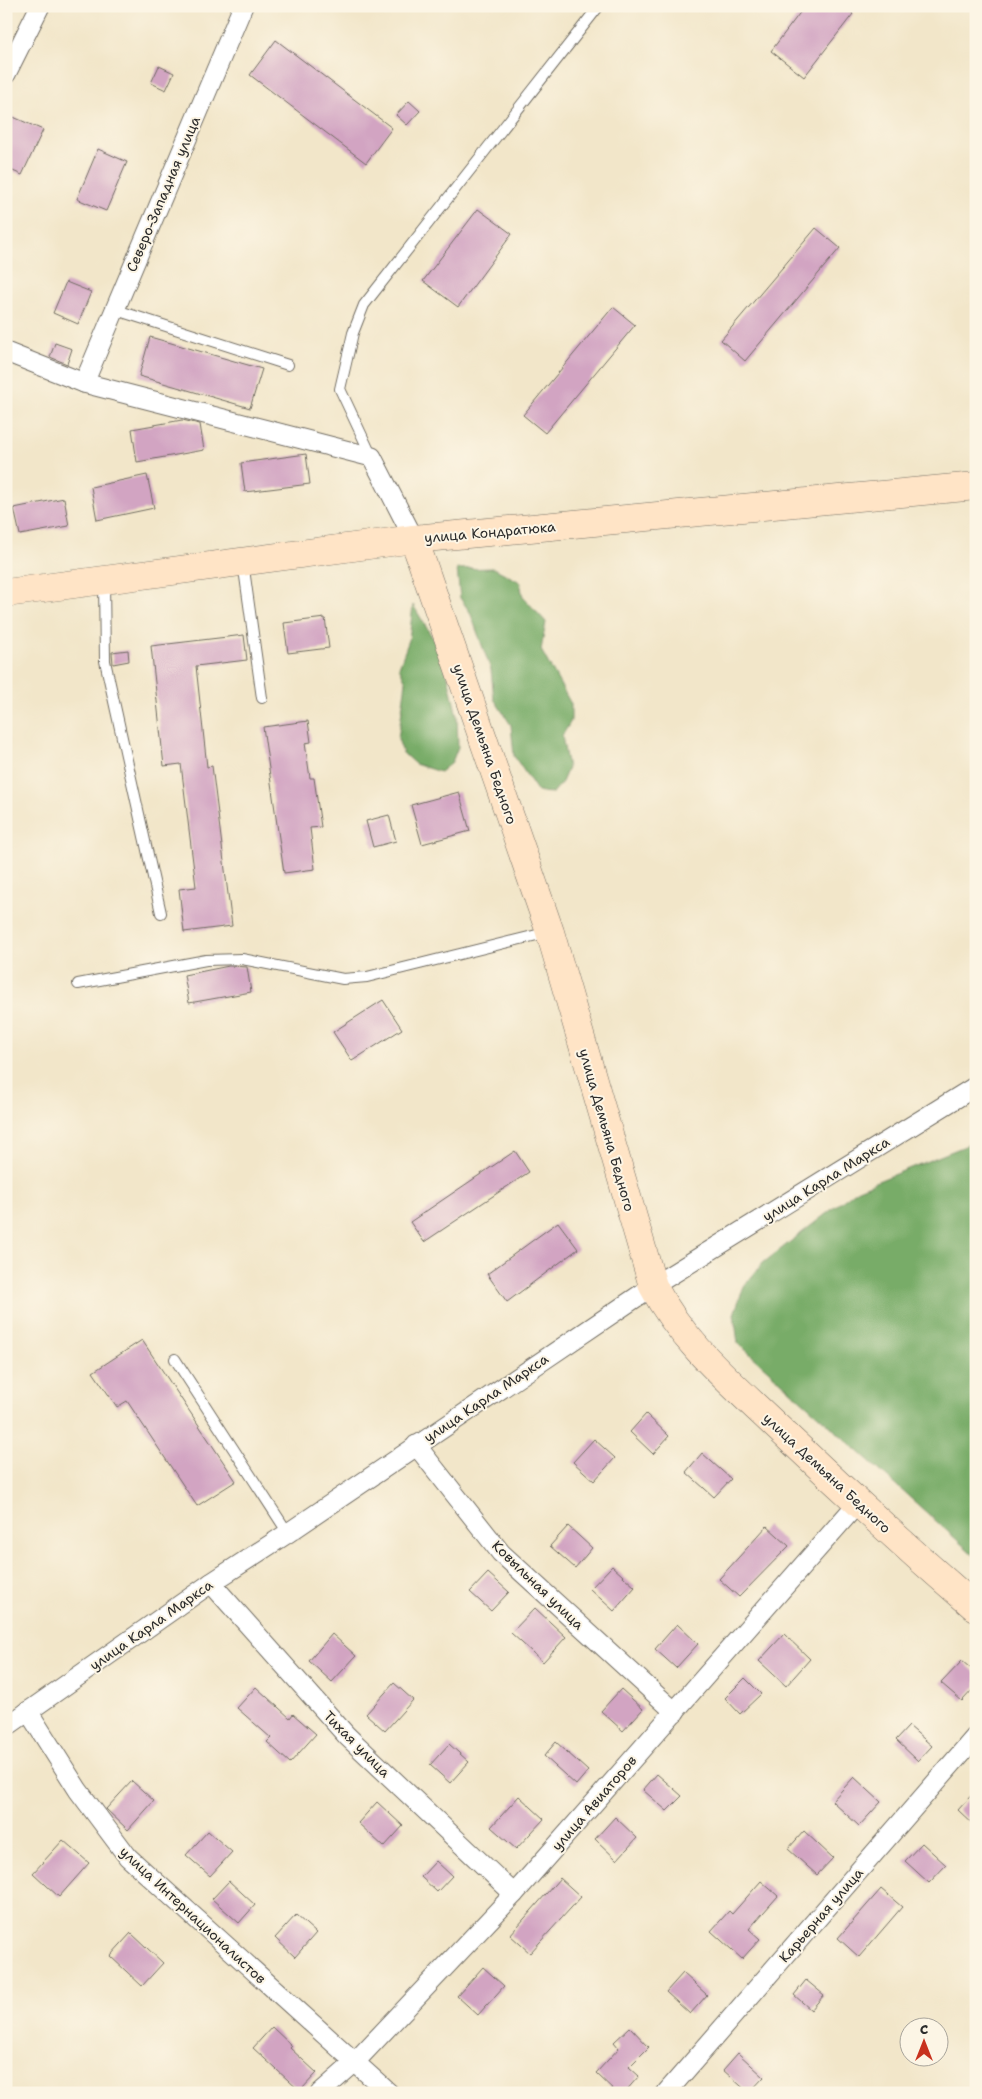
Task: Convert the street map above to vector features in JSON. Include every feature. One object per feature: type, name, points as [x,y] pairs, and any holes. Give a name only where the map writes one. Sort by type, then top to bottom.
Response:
[{"type":"street","points":[[6,74],[40,6]]},
{"type":"street","name":"Северо-Западная улица","points":[[84,382],[243,6]]},
{"type":"street","points":[[6,352],[84,382],[372,457],[414,539]]},
{"type":"street","name":"улица Кондратюка","points":[[6,593],[414,539],[976,486]]},
{"type":"street","name":"улица Демьяна Бедного","points":[[414,539],[550,932],[653,1286],[665,1309],[697,1351],[857,1504],[976,1608]]},
{"type":"street","name":"улица Карла Маркса","points":[[6,1727],[211,1583],[653,1286],[976,1086]]},
{"type":"street","name":"Ковыльная улица","points":[[416,1445],[500,1553],[675,1712]]},
{"type":"street","name":"улица Авиаторов","points":[[320,2093],[354,2063],[514,1894],[857,1504]]},
{"type":"street","name":"Тихая улица","points":[[211,1583],[347,1736],[514,1894]]},
{"type":"street","name":"улица Интернационалистов","points":[[28,1711],[78,1790],[128,1857],[389,2093]]},
{"type":"street","name":"Карьерная улица","points":[[666,2093],[976,1736]]},
{"type":"lane","points":[[372,457],[340,388],[353,333],[364,305],[599,6]]},
{"type":"lane","points":[[114,309],[288,365]]},
{"type":"lane","points":[[243,562],[262,698]]},
{"type":"lane","points":[[104,580],[105,662],[161,913]]},
{"type":"lane","points":[[78,984],[206,960],[242,959],[343,979],[367,977],[550,932]]},
{"type":"lane","points":[[175,1360],[288,1533]]},
{"type":"green space","points":[[494,568],[520,582],[523,597],[546,622],[541,650],[571,704],[571,721],[562,736],[568,768],[562,782],[553,793],[538,792],[514,756],[511,725],[494,699],[491,670],[470,612],[460,598],[457,569]]},
{"type":"green space","points":[[413,605],[443,655],[457,716],[458,747],[452,762],[440,772],[415,764],[403,753],[398,739],[406,682],[399,667],[409,640]]},
{"type":"green space","points":[[976,1135],[976,1557],[738,1343],[734,1314],[744,1286],[763,1263],[858,1189],[965,1146]]},
{"type":"building","points":[[805,6],[844,6],[853,14],[804,77],[771,51]]},
{"type":"building","points":[[276,40],[392,128],[366,163],[250,75]]},
{"type":"building","points":[[159,66],[174,73],[166,90],[151,83]]},
{"type":"building","points":[[409,101],[420,111],[407,125],[396,115]]},
{"type":"building","points":[[11,116],[43,130],[22,175],[6,168],[6,126]]},
{"type":"building","points":[[98,149],[127,162],[106,211],[77,199]]},
{"type":"building","points":[[478,209],[512,234],[458,307],[423,281]]},
{"type":"building","points":[[816,228],[840,248],[745,361],[721,340]]},
{"type":"building","points":[[66,282],[91,292],[78,324],[53,313]]},
{"type":"building","points":[[613,307],[635,325],[545,433],[523,415]]},
{"type":"building","points":[[150,337],[262,369],[250,408],[139,376]]},
{"type":"building","points":[[55,343],[72,349],[67,364],[50,357]]},
{"type":"building","points":[[182,420],[200,424],[204,450],[137,462],[132,429]]},
{"type":"building","points":[[306,454],[310,484],[245,492],[241,463]]},
{"type":"building","points":[[147,475],[154,508],[97,520],[91,487]]},
{"type":"building","points":[[64,498],[69,526],[20,535],[14,508]]},
{"type":"building","points":[[325,618],[329,648],[288,653],[284,623]]},
{"type":"building","points":[[244,635],[247,660],[196,666],[207,767],[212,766],[232,926],[184,932],[179,889],[196,887],[181,764],[164,766],[151,646]]},
{"type":"building","points":[[128,650],[129,661],[113,664],[112,652]]},
{"type":"building","points":[[308,721],[311,742],[305,743],[310,778],[314,778],[321,827],[310,828],[315,869],[284,873],[263,727]]},
{"type":"building","points":[[459,792],[470,831],[422,844],[411,805]]},
{"type":"building","points":[[389,815],[396,841],[373,847],[366,821]]},
{"type":"building","points":[[229,966],[247,967],[251,992],[189,1003],[184,975]]},
{"type":"building","points":[[383,1000],[402,1029],[352,1061],[333,1032]]},
{"type":"building","points":[[515,1151],[529,1172],[424,1242],[410,1222]]},
{"type":"building","points":[[558,1222],[578,1249],[507,1302],[487,1274]]},
{"type":"building","points":[[142,1340],[236,1481],[197,1506],[127,1401],[117,1407],[93,1372]]},
{"type":"building","points":[[646,1414],[669,1436],[653,1454],[630,1432]]},
{"type":"building","points":[[594,1439],[615,1458],[594,1481],[573,1462]]},
{"type":"building","points":[[702,1453],[731,1479],[714,1497],[686,1472]]},
{"type":"building","points":[[568,1526],[592,1548],[575,1568],[550,1546]]},
{"type":"building","points":[[767,1526],[789,1546],[739,1597],[719,1579]]},
{"type":"building","points":[[612,1566],[635,1587],[614,1611],[590,1589]]},
{"type":"building","points":[[488,1573],[509,1592],[491,1611],[470,1592]]},
{"type":"building","points":[[535,1608],[566,1637],[543,1662],[511,1633]]},
{"type":"building","points":[[677,1624],[698,1644],[676,1668],[655,1649]]},
{"type":"building","points":[[332,1634],[356,1656],[332,1682],[309,1661]]},
{"type":"building","points":[[784,1634],[810,1659],[786,1686],[759,1661]]},
{"type":"building","points":[[962,1661],[976,1673],[976,1686],[962,1701],[941,1683]]},
{"type":"building","points":[[745,1678],[761,1694],[740,1714],[725,1698]]},
{"type":"building","points":[[394,1683],[413,1700],[385,1731],[366,1714]]},
{"type":"building","points":[[256,1687],[290,1718],[293,1714],[316,1734],[290,1763],[267,1742],[271,1738],[237,1708]]},
{"type":"building","points":[[621,1689],[643,1709],[623,1731],[601,1711]]},
{"type":"building","points":[[909,1726],[932,1746],[918,1761],[896,1740]]},
{"type":"building","points":[[556,1742],[588,1771],[576,1785],[544,1756]]},
{"type":"building","points":[[449,1744],[469,1762],[450,1783],[430,1765]]},
{"type":"building","points":[[657,1774],[682,1796],[667,1811],[643,1790]]},
{"type":"building","points":[[854,1777],[881,1802],[859,1826],[832,1801]]},
{"type":"building","points":[[132,1781],[154,1801],[128,1830],[106,1809]]},
{"type":"building","points":[[976,1790],[976,1827],[958,1810]]},
{"type":"building","points":[[519,1796],[544,1819],[516,1849],[491,1827]]},
{"type":"building","points":[[377,1802],[403,1826],[384,1847],[358,1823]]},
{"type":"building","points":[[615,1817],[637,1838],[617,1860],[595,1839]]},
{"type":"building","points":[[208,1831],[232,1852],[210,1876],[186,1855]]},
{"type":"building","points":[[804,1831],[833,1858],[817,1875],[788,1849]]},
{"type":"building","points":[[63,1840],[89,1863],[59,1897],[33,1873]]},
{"type":"building","points":[[922,1843],[946,1865],[929,1883],[905,1861]]},
{"type":"building","points":[[436,1861],[452,1876],[437,1892],[421,1877]]},
{"type":"building","points":[[560,1878],[581,1897],[530,1953],[510,1935]]},
{"type":"building","points":[[229,1881],[255,1905],[239,1923],[212,1899]]},
{"type":"building","points":[[761,1881],[778,1896],[749,1929],[760,1939],[742,1959],[711,1931],[729,1911],[732,1914]]},
{"type":"building","points":[[881,1889],[902,1907],[859,1957],[838,1938]]},
{"type":"building","points":[[296,1915],[316,1933],[295,1957],[275,1938]]},
{"type":"building","points":[[131,1933],[163,1963],[142,1986],[110,1956]]},
{"type":"building","points":[[483,1967],[504,1986],[478,2015],[457,1996]]},
{"type":"building","points":[[683,1973],[707,1995],[690,2014],[666,1992]]},
{"type":"building","points":[[806,1980],[824,1995],[811,2010],[794,1995]]},
{"type":"building","points":[[272,2027],[292,2046],[290,2048],[317,2073],[300,2091],[253,2048]]},
{"type":"building","points":[[630,2027],[649,2047],[629,2067],[639,2076],[624,2093],[617,2093],[596,2073],[619,2048],[614,2042]]},
{"type":"building","points":[[738,2053],[764,2077],[749,2093],[723,2070]]}]
